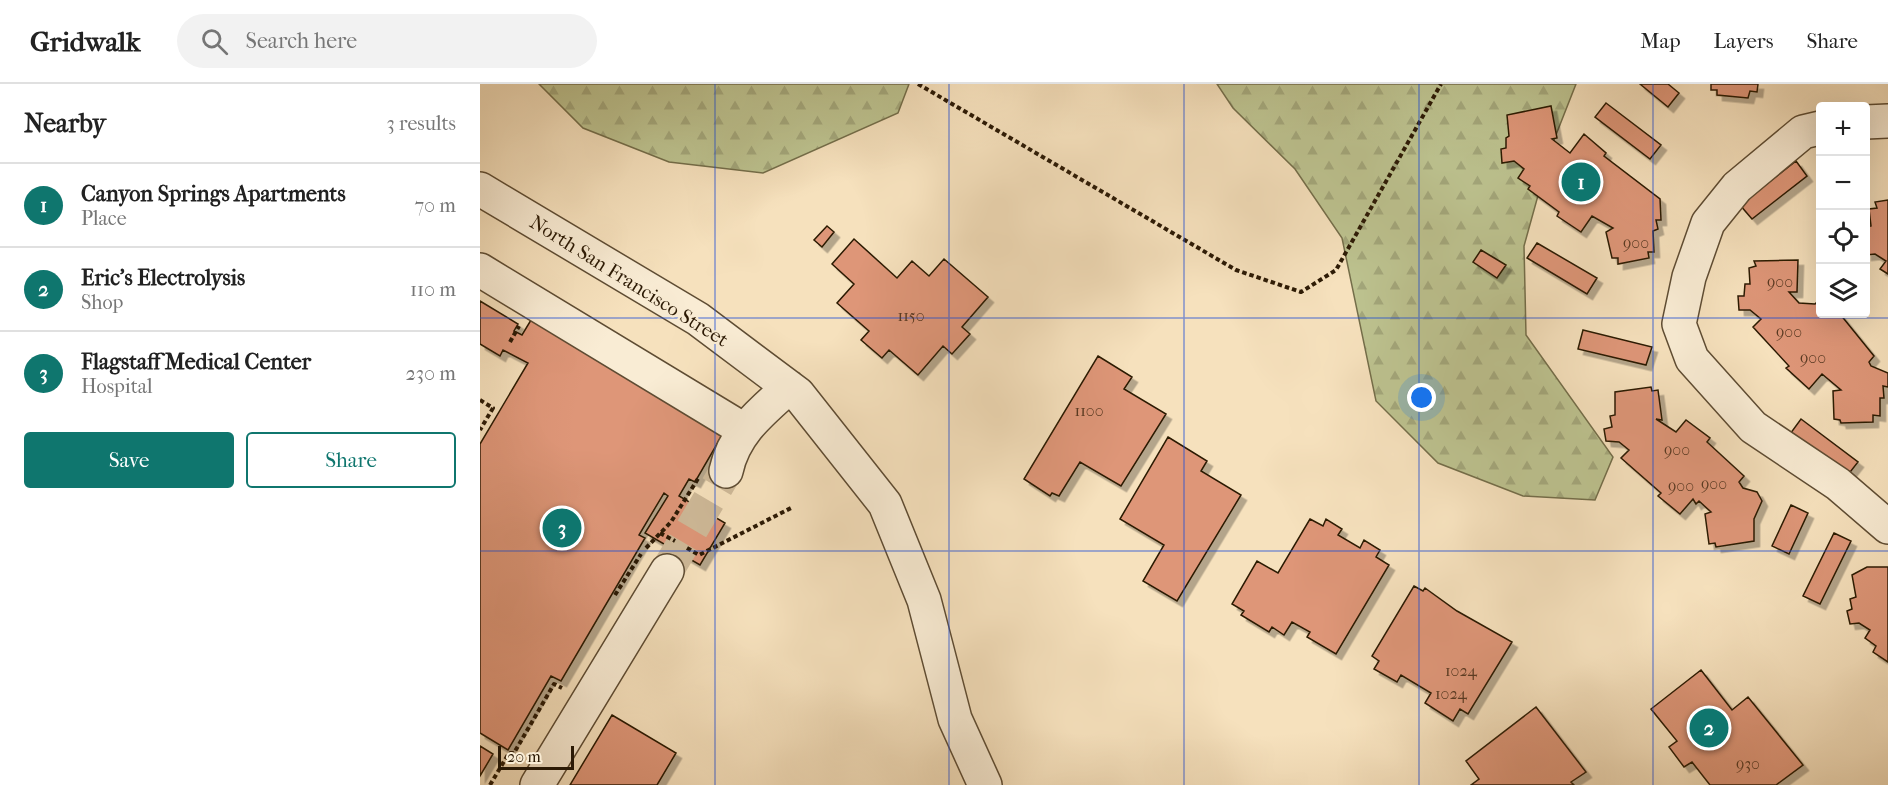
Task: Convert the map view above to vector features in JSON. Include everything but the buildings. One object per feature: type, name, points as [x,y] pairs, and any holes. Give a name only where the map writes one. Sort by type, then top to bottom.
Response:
[{"type":"street","points":[[1870,122],[1888,121]]},
{"type":"street","points":[[1816,129],[1803,132],[1737,187],[1708,223],[1689,277],[1679,324],[1692,358],[1753,427],[1838,484],[1888,527]]},
{"type":"street","name":"North San Francisco Street","points":[[480,189],[698,319],[798,394],[885,504],[924,600],[955,719],[985,785]]},
{"type":"street","points":[[480,270],[744,430]]},
{"type":"street","points":[[714,471],[749,422],[789,387]]},
{"type":"street","points":[[537,785],[667,571]]},
{"type":"path","points":[[918,84],[1236,270],[1301,292],[1336,270],[1441,84]]},
{"type":"path","points":[[510,342],[521,322]]},
{"type":"path","points":[[480,400],[493,408],[480,430]]},
{"type":"path","points":[[613,599],[636,559],[714,471]]},
{"type":"path","points":[[660,533],[699,555],[793,507]]},
{"type":"path","points":[[490,785],[509,753],[514,753],[554,684],[561,689],[567,679]]},
{"type":"green space","points":[[539,84],[909,84],[898,113],[763,173],[669,162],[583,128]]},
{"type":"green space","points":[[1217,84],[1576,84],[1552,145],[1524,246],[1526,335],[1613,457],[1595,500],[1523,496],[1438,463],[1376,401],[1342,238],[1295,169],[1233,108]]},
{"type":"tunnel","points":[[667,571],[726,471]]},
{"type":"place","name":"Canyon Springs Apartments","points":[[1581,182]]},
{"type":"place","name":"Flagstaff Medical Center","points":[[562,528]]},
{"type":"place","name":"Eric's Electrolysis","points":[[1709,728]]}]
